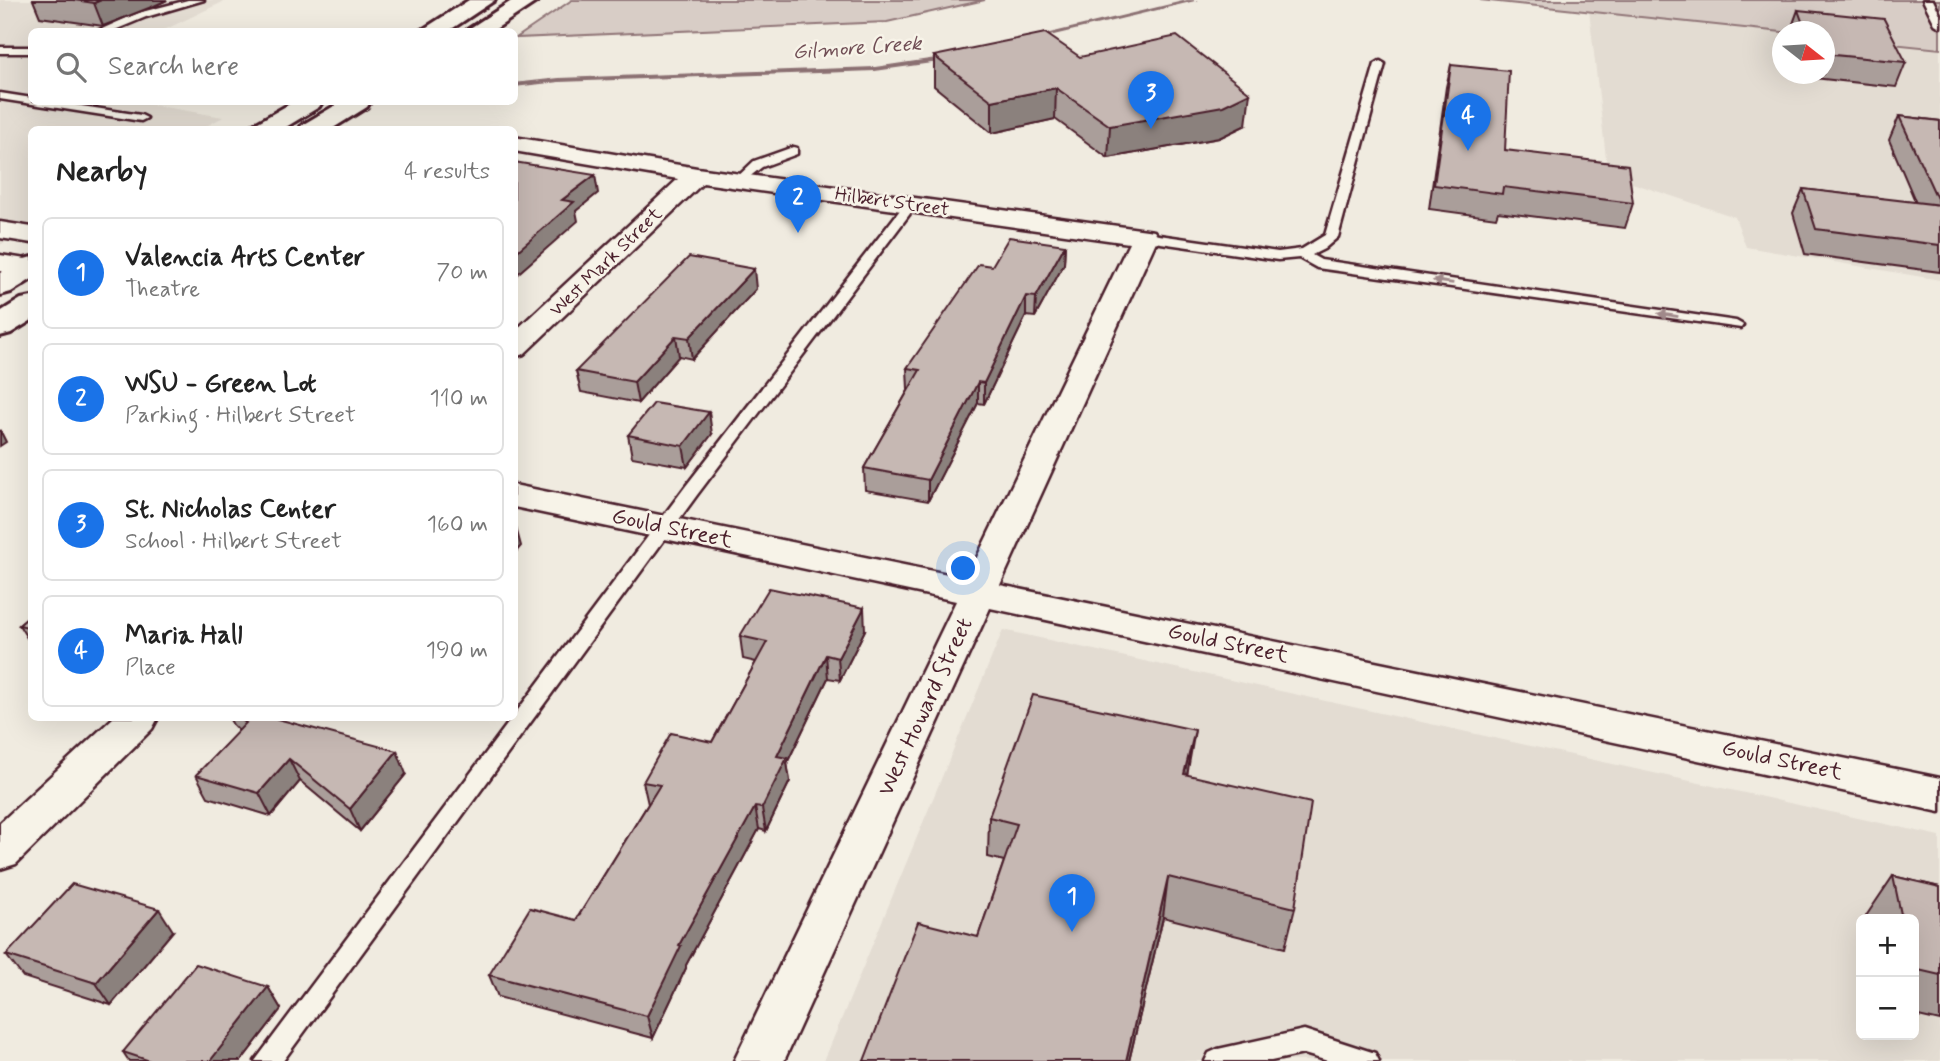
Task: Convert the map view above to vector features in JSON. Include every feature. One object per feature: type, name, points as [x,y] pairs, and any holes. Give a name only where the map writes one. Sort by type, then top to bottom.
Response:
[{"type":"street","points":[[437,28],[484,0]]},
{"type":"street","points":[[482,28],[528,0]]},
{"type":"street","points":[[269,126],[305,105]]},
{"type":"street","points":[[318,126],[353,105]]},
{"type":"street","name":"Hilbert Street","points":[[518,145],[697,175],[1145,237]]},
{"type":"street","name":"West Mark Street","points":[[518,344],[697,175]]},
{"type":"street","points":[[0,230],[28,234]]},
{"type":"street","name":"West Howard Street","points":[[759,1061],[1145,237]]},
{"type":"street","points":[[0,286],[23,266]]},
{"type":"street","points":[[0,326],[28,308]]},
{"type":"street","name":"Gould Street","points":[[518,497],[1940,795]]},
{"type":"street","points":[[0,851],[135,721]]},
{"type":"lane","points":[[110,28],[142,15],[199,0]]},
{"type":"lane","points":[[1928,0],[1940,24]]},
{"type":"lane","points":[[0,50],[28,50]]},
{"type":"lane","points":[[1145,237],[1278,256],[1318,249],[1331,237],[1380,64]]},
{"type":"lane","points":[[0,96],[28,100]]},
{"type":"lane","points":[[59,105],[141,118]]},
{"type":"lane","points":[[739,181],[758,164],[793,151]]},
{"type":"lane","points":[[268,1061],[664,527],[911,204]]},
{"type":"lane","points":[[1301,254],[1317,264],[1736,325]]},
{"type":"lane","points":[[1219,1061],[1304,1042],[1367,1061]]},
{"type":"shaded area","points":[[0,0],[227,0],[168,28],[28,28],[28,105],[153,105],[223,117],[206,126],[28,126],[28,230],[0,245]]},
{"type":"shaded area","points":[[572,0],[985,0],[887,22],[518,37]]},
{"type":"shaded area","points":[[1480,0],[1940,0],[1940,49],[1835,38],[1835,21],[1772,21],[1772,31]]},
{"type":"shaded area","points":[[1589,10],[1772,31],[1772,84],[1835,84],[1835,38],[1940,49],[1940,280],[1746,247],[1735,217],[1608,175]]},
{"type":"shaded area","points":[[1003,630],[1940,836],[1940,1061],[824,1061]]},
{"type":"building","points":[[74,0],[101,0],[94,3]]},
{"type":"building","points":[[1798,10],[1884,19],[1906,62],[1835,55],[1835,21],[1802,21]]},
{"type":"building","points":[[1045,33],[1080,57],[1177,36],[1250,93],[1223,106],[1110,126],[1056,88],[992,101],[934,56]]},
{"type":"building","points":[[1451,65],[1509,71],[1505,150],[1628,165],[1633,203],[1503,187],[1502,194],[1434,185]]},
{"type":"building","points":[[1899,116],[1940,121],[1940,205]]},
{"type":"building","points":[[518,163],[595,175],[562,200],[574,202],[518,251]]},
{"type":"building","points":[[1803,189],[1940,205],[1940,245],[1816,229]]},
{"type":"building","points":[[1009,237],[1065,245],[1036,297],[1026,296],[984,383],[978,382],[928,480],[864,468],[920,370],[907,368],[979,264],[992,266]]},
{"type":"building","points":[[689,257],[754,269],[689,338],[676,336],[634,382],[576,371]]},
{"type":"building","points":[[654,403],[709,412],[683,446],[628,435]]},
{"type":"building","points":[[769,588],[864,608],[838,658],[826,655],[777,756],[787,758],[762,808],[755,807],[679,945],[681,946],[647,1016],[489,975],[530,908],[576,920],[660,785],[643,782],[671,733],[712,742],[767,642],[740,636]]},
{"type":"building","points":[[28,617],[28,627],[19,625]]},
{"type":"building","points":[[1033,695],[1195,730],[1184,774],[1311,803],[1295,908],[1168,877],[1126,1061],[864,1061],[918,922],[978,937],[1017,824],[989,817]]},
{"type":"building","points":[[243,721],[285,721],[397,751],[350,809],[289,759],[259,793],[196,775],[246,723]]},
{"type":"building","points":[[1893,876],[1940,887],[1940,975],[1919,970],[1919,914],[1901,914]]},
{"type":"building","points":[[72,884],[159,909],[96,983],[6,955]]},
{"type":"building","points":[[196,964],[268,987],[210,1061],[150,1061],[123,1052]]},
{"type":"waterway","name":"Gilmore Creek","points":[[1033,38],[1196,0]]},
{"type":"waterway","name":"Gilmore Creek","points":[[518,85],[559,80],[875,69],[950,58]]},
{"type":"place","name":"St. Nicholas Center","points":[[1151,129]]},
{"type":"place","name":"Maria Hall","points":[[1468,151]]},
{"type":"place","name":"WSU - Green Lot","points":[[798,233]]},
{"type":"place","name":"Valencia Arts Center","points":[[1072,932]]}]
